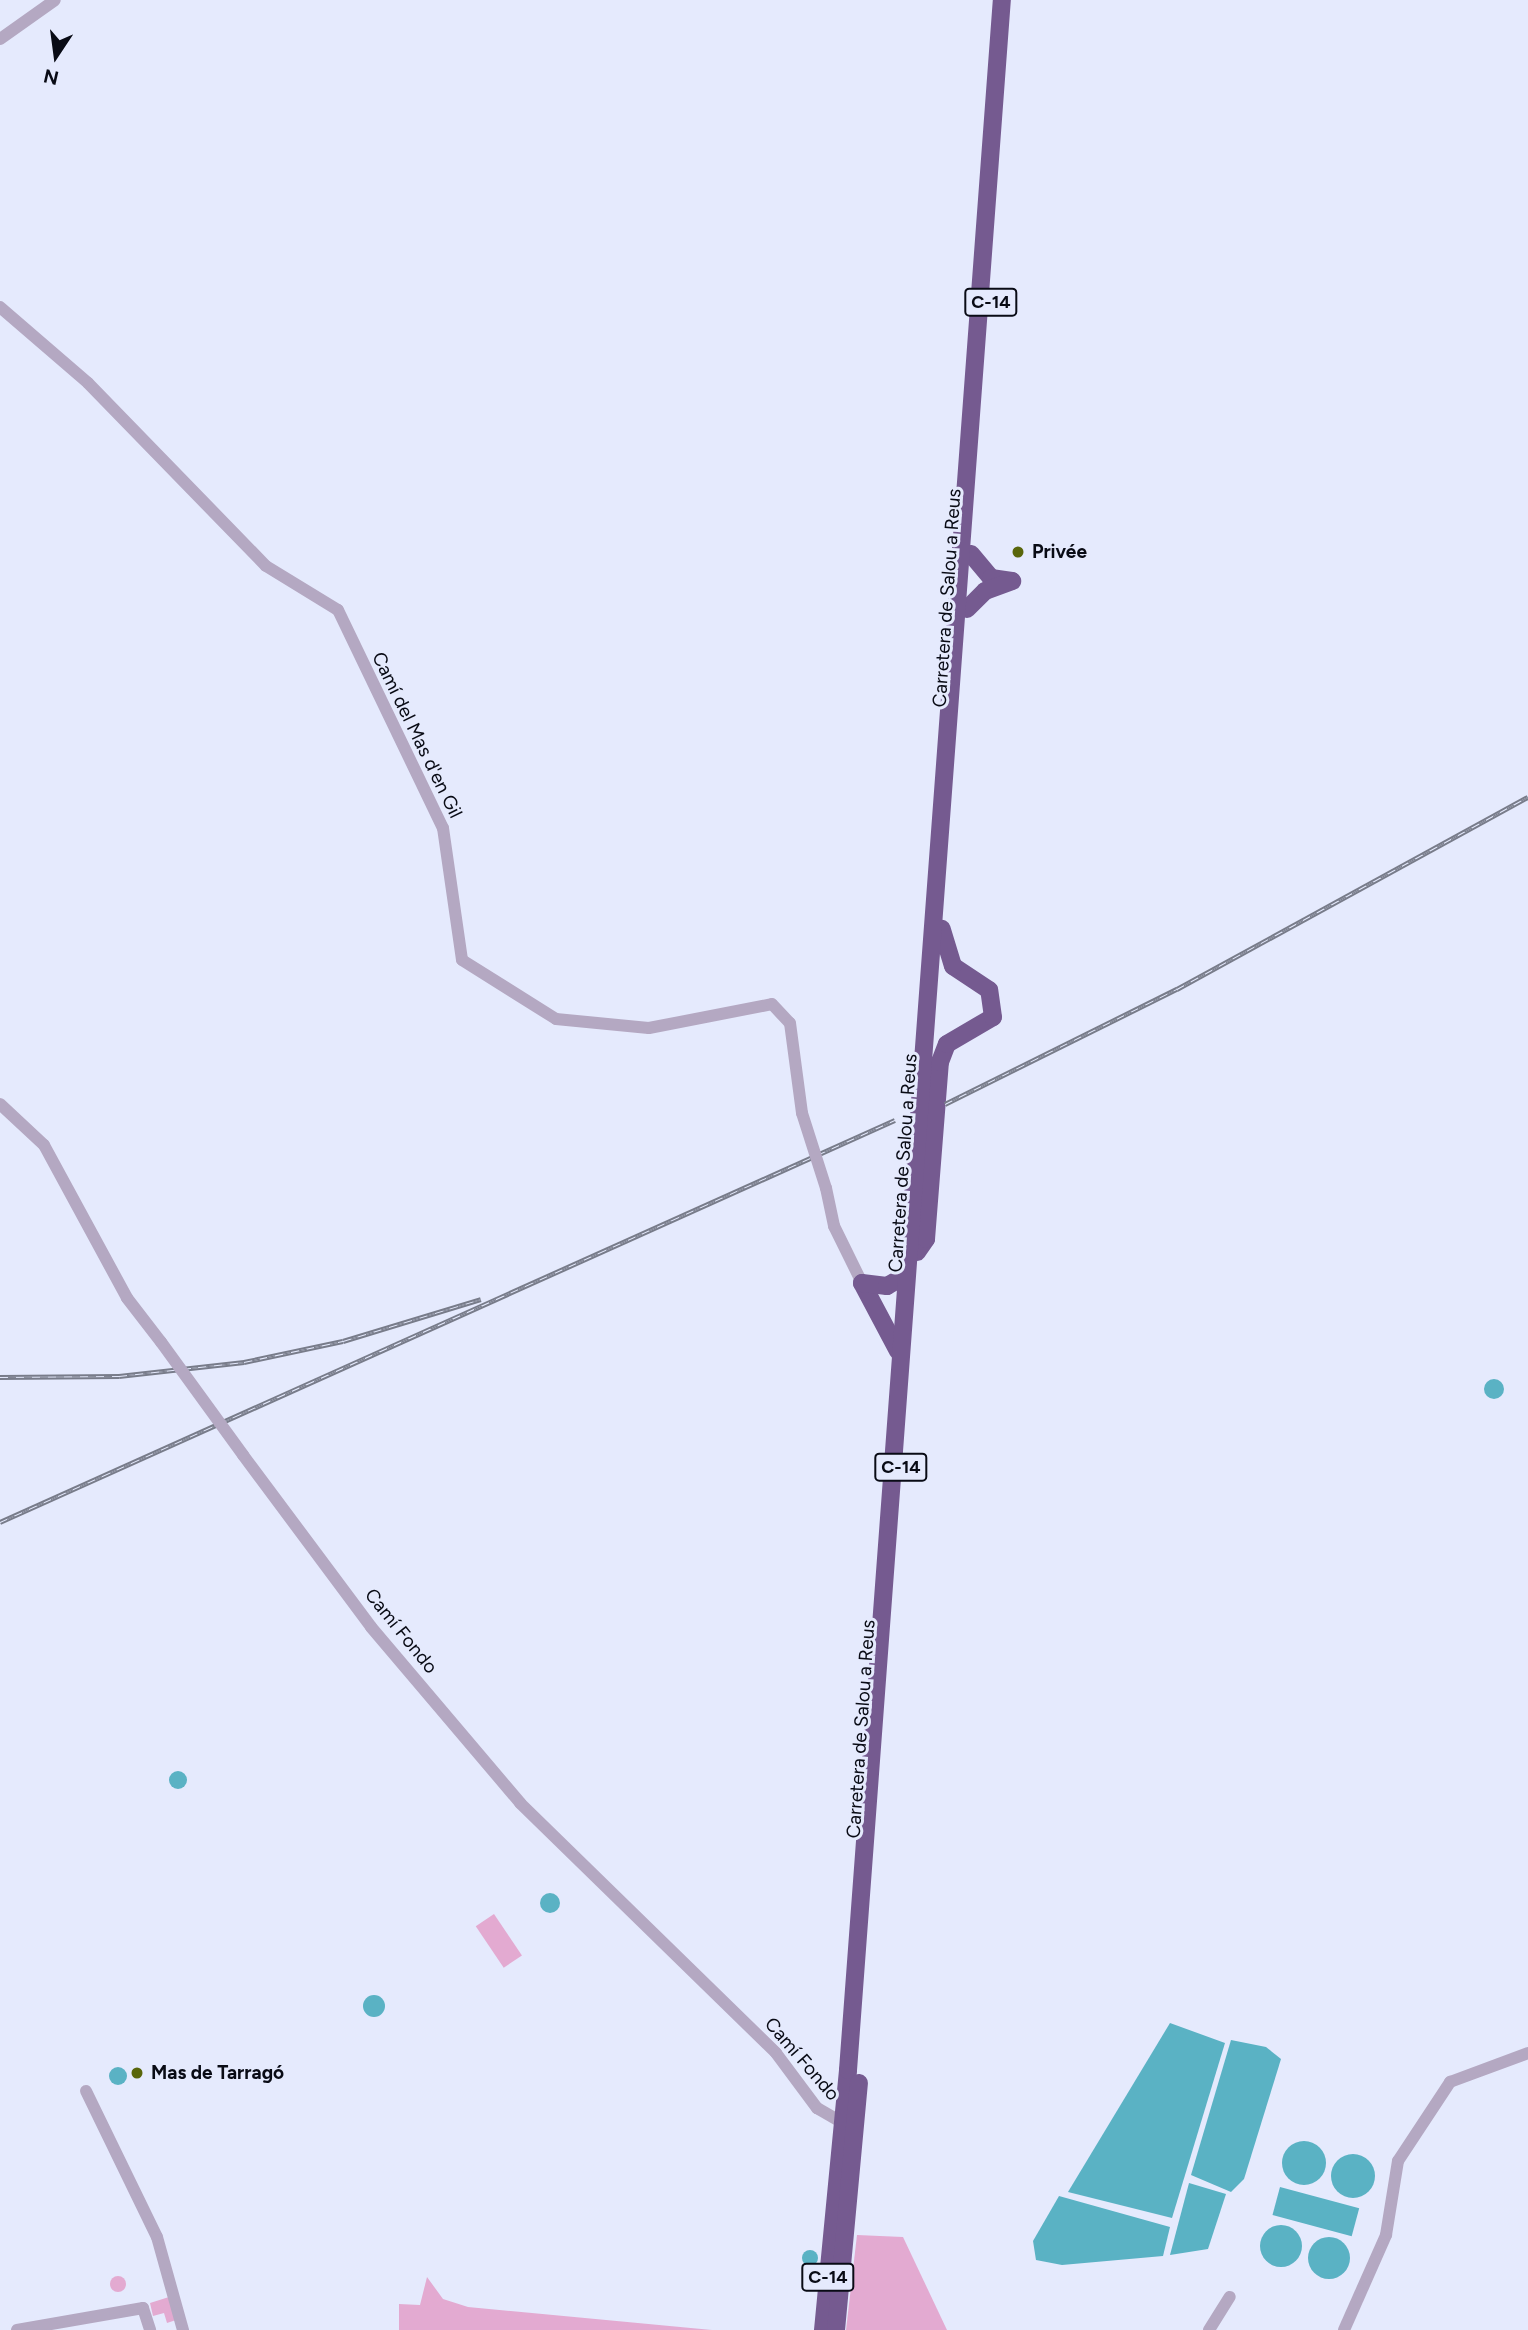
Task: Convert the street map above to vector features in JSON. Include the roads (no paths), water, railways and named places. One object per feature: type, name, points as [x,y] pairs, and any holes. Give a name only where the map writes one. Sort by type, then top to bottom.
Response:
[{"type":"highway","name":"C-14","points":[[823,2330],[843,2123],[898,1352],[1002,0]]},
{"type":"highway","name":"Carretera de Salou a Reus","points":[[836,2330],[860,2070],[917,1252],[1013,0]]},
{"type":"highway","points":[[967,609],[985,591],[1012,581],[991,578],[971,554]]},
{"type":"highway","points":[[917,1252],[926,1239],[940,1062],[947,1044],[993,1017],[989,990],[953,966],[942,929]]},
{"type":"highway","points":[[862,1283],[887,1286],[906,1275]]},
{"type":"highway","points":[[862,1283],[898,1352]]},
{"type":"street","points":[[0,40],[55,0]]},
{"type":"street","name":"Camí del Mas d'en Gil","points":[[0,307],[88,383],[266,566],[338,610],[443,828],[462,960],[556,1019],[649,1028],[772,1004],[790,1023],[802,1113],[826,1188],[834,1226],[862,1283]]},
{"type":"street","name":"Camí Fondo","points":[[0,1104],[44,1145],[127,1298],[371,1627],[520,1803],[776,2053],[817,2108],[843,2123]]},
{"type":"street","points":[[1344,2330],[1386,2235],[1398,2161],[1450,2082],[1528,2053]]},
{"type":"street","points":[[86,2091],[157,2237],[183,2330]]},
{"type":"street","points":[[1209,2330],[1230,2297]]},
{"type":"street","points":[[17,2330],[42,2328],[143,2308],[149,2330]]},
{"type":"street","points":[[94,2316],[98,2330]]},
{"type":"water","points":[[1494,1379],[1501,1382],[1504,1389],[1501,1396],[1494,1399],[1487,1396],[1484,1389],[1487,1382]]},
{"type":"water","points":[[178,1771],[186,1776],[187,1780],[182,1788],[178,1789],[170,1784],[169,1780],[174,1772]]},
{"type":"water","points":[[550,1893],[557,1896],[560,1903],[557,1910],[550,1913],[543,1910],[540,1903],[543,1896]]},
{"type":"water","points":[[374,1995],[384,2002],[385,2006],[378,2016],[374,2017],[364,2010],[363,2006],[370,1996]]},
{"type":"water","points":[[1170,2023],[1225,2043],[1172,2218],[1068,2192]]},
{"type":"water","points":[[1231,2040],[1266,2047],[1281,2059],[1244,2179],[1231,2192],[1191,2175]]},
{"type":"water","points":[[118,2067],[124,2070],[127,2076],[124,2082],[118,2085],[112,2082],[109,2076],[112,2070]]},
{"type":"water","points":[[1304,2141],[1319,2148],[1326,2163],[1319,2178],[1304,2185],[1289,2178],[1282,2163],[1289,2148]]},
{"type":"water","points":[[1353,2154],[1369,2160],[1375,2176],[1369,2192],[1353,2198],[1337,2192],[1331,2176],[1337,2160]]},
{"type":"water","points":[[1189,2183],[1226,2194],[1208,2249],[1170,2255]]},
{"type":"water","points":[[1280,2187],[1359,2208],[1352,2236],[1272,2215]]},
{"type":"water","points":[[1059,2196],[1170,2227],[1163,2256],[1062,2265],[1036,2260],[1033,2241]]},
{"type":"water","points":[[1281,2225],[1296,2231],[1302,2246],[1296,2261],[1281,2267],[1266,2261],[1260,2246],[1266,2231]]},
{"type":"water","points":[[1329,2237],[1344,2243],[1350,2258],[1344,2273],[1329,2279],[1314,2273],[1308,2258],[1314,2243]]},
{"type":"water","points":[[807,2250],[813,2250],[818,2258],[816,2264],[807,2266],[802,2261],[802,2255]]},
{"type":"railway","points":[[945,1104],[1177,989],[1528,797]]},
{"type":"railway","points":[[0,1522],[895,1120]]},
{"type":"railway","points":[[0,1377],[119,1376],[244,1362],[343,1341],[481,1299]]},
{"type":"place","name":"Privée","points":[[1018,552]]},
{"type":"place","name":"Mas de Tarragó","points":[[137,2073]]}]
